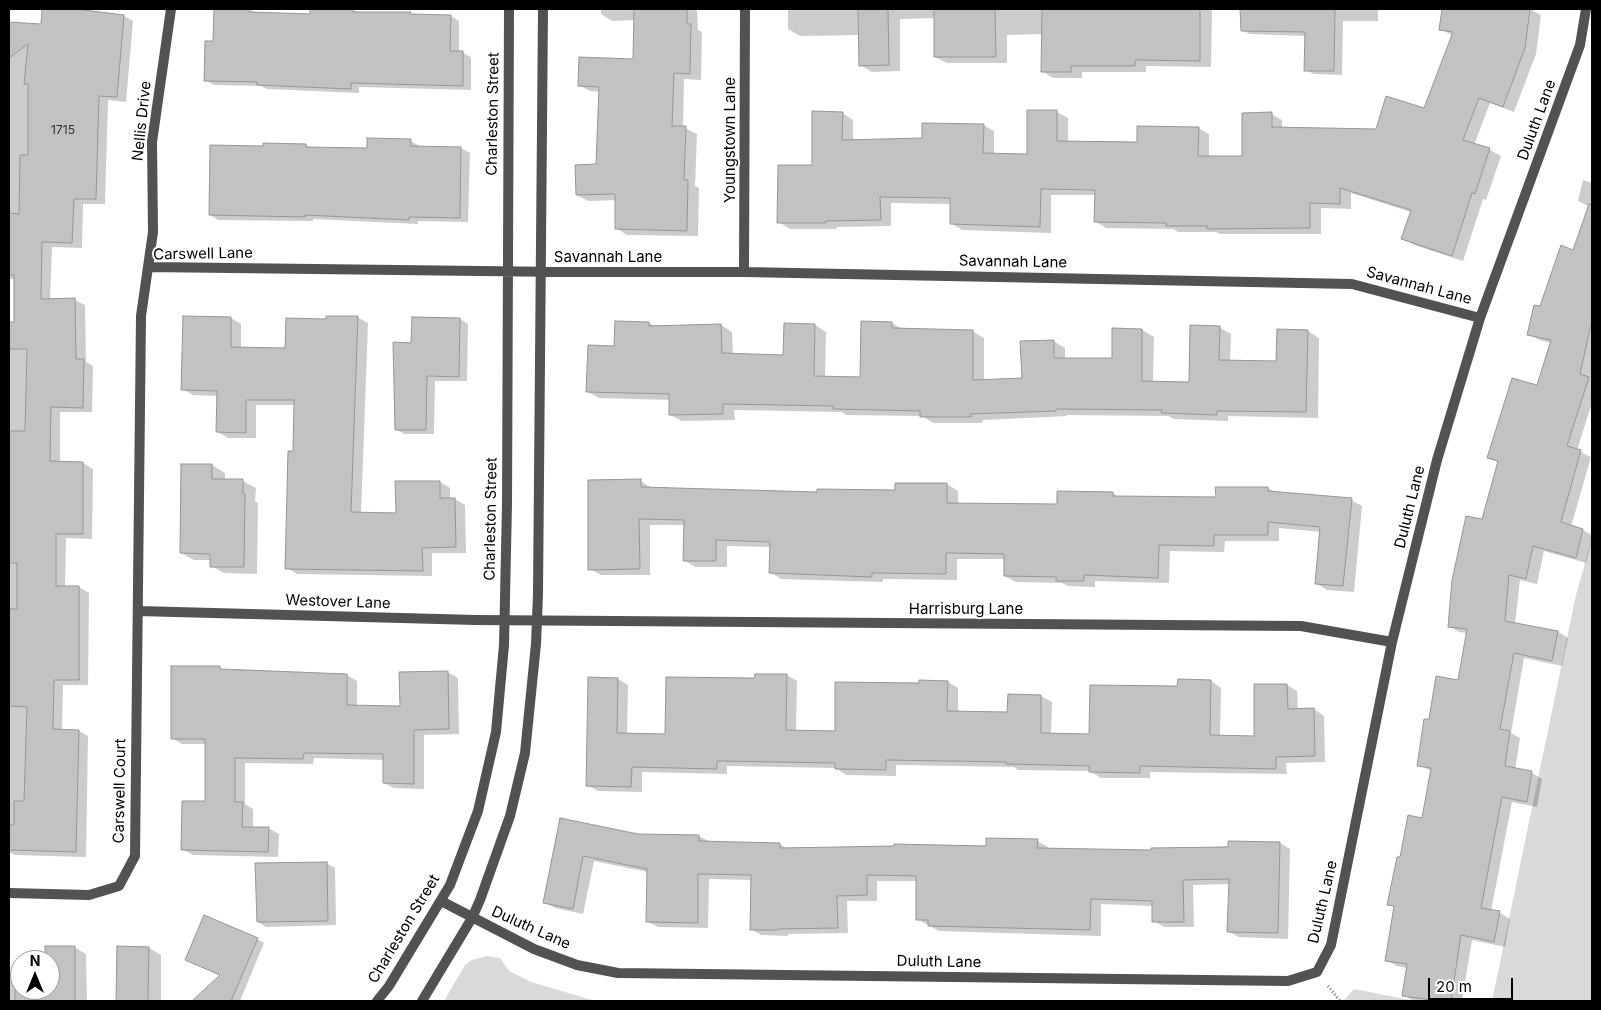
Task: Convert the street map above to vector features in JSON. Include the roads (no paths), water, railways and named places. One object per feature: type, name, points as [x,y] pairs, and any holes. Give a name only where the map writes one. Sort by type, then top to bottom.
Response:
[{"type":"street","name":"Nellis Drive","points":[[148,267],[153,232],[152,142],[171,9]]},
{"type":"street","name":"Charleston Street","points":[[377,1001],[389,986],[450,885],[478,811],[496,732],[504,645],[507,504],[509,9]]},
{"type":"street","points":[[422,1001],[472,918],[480,900],[510,816],[526,753],[537,621],[543,9]]},
{"type":"street","name":"Youngstown Lane","points":[[744,272],[745,9]]},
{"type":"street","name":"Duluth Lane","points":[[441,902],[534,950],[578,965],[618,973],[1288,981],[1317,972],[1331,945],[1392,642],[1437,460],[1480,318],[1580,45],[1586,9]]},
{"type":"street","name":"Carswell Lane","points":[[138,611],[141,316],[148,267],[540,272]]},
{"type":"street","name":"Savannah Lane","points":[[540,272],[744,272],[1352,284],[1480,318]]},
{"type":"street","name":"Westover Lane","points":[[138,611],[537,621]]},
{"type":"street","name":"Carswell Court","points":[[9,893],[89,895],[119,886],[135,856],[138,611]]},
{"type":"street","name":"Harrisburg Lane","points":[[537,621],[1301,626],[1392,642]]}]
